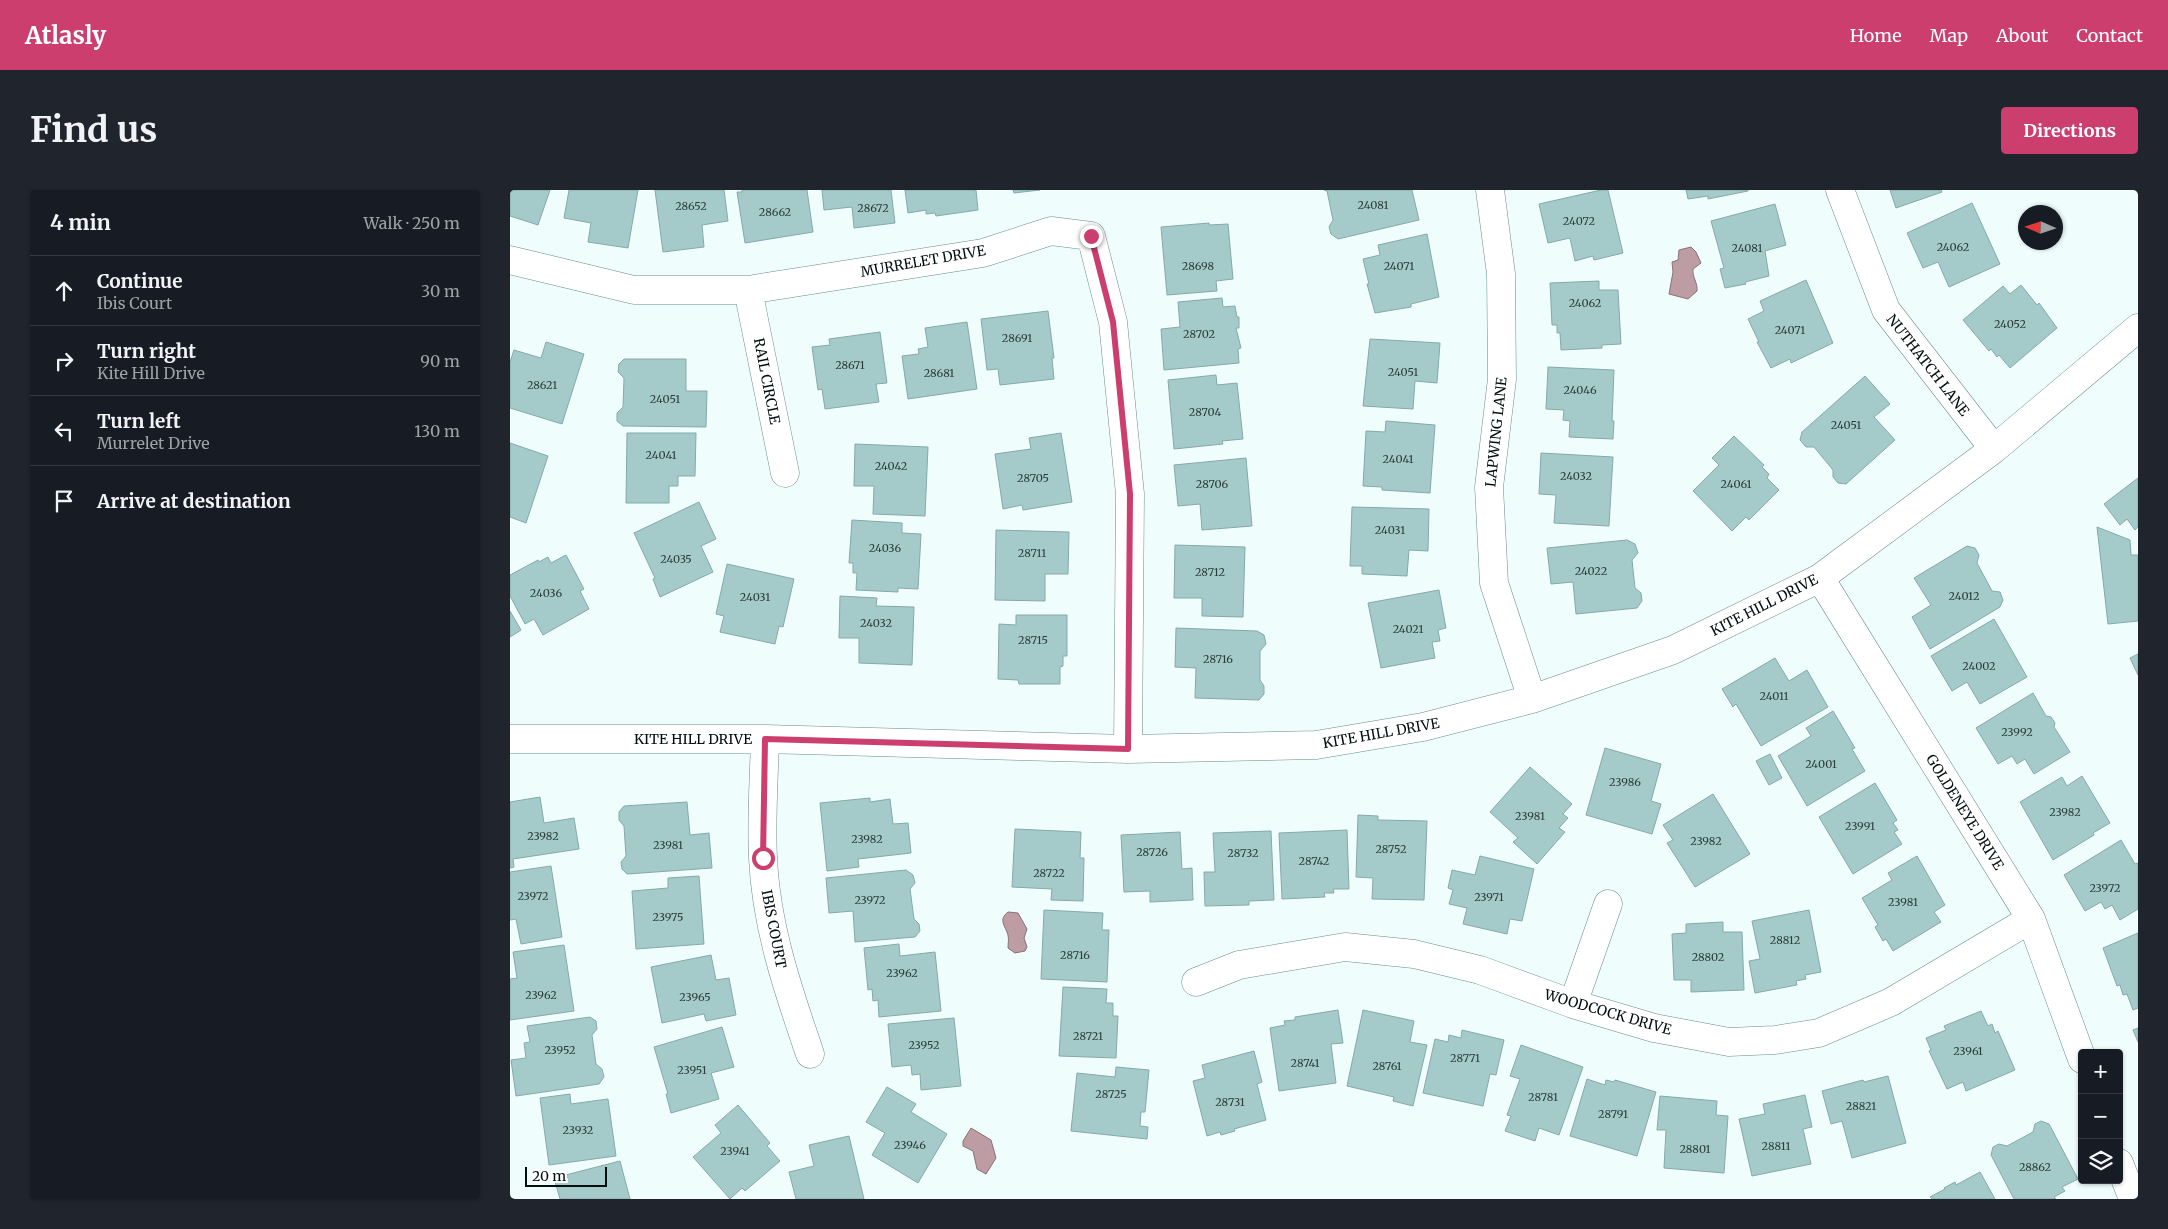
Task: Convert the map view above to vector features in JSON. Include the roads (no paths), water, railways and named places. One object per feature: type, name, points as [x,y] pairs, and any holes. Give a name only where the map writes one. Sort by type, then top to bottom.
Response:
[{"type":"street","name":"LAPWING LANE","points":[[1490,190],[1500,274],[1502,379],[1489,487],[1494,582],[1532,699]]},
{"type":"street","name":"NUTHATCH LANE","points":[[1840,190],[1886,310],[1994,449]]},
{"type":"street","name":"MURRELET DRIVE","points":[[510,260],[634,290],[748,290],[983,253],[1051,231],[1091,236],[1113,322],[1130,494],[1128,749]]},
{"type":"street","name":"RAIL CIRCLE","points":[[748,290],[785,473]]},
{"type":"street","name":"KITE HILL DRIVE","points":[[510,740],[765,739],[1128,749],[1316,745],[1423,727],[1532,699],[1673,650],[1820,578],[1994,449],[2138,328]]},
{"type":"street","name":"GOLDENEYE DRIVE","points":[[1820,578],[2031,919],[2078,1049]]},
{"type":"street","name":"IBIS COURT","points":[[765,739],[763,858],[769,910],[782,971],[810,1054]]},
{"type":"street","points":[[1573,1004],[1608,904]]},
{"type":"street","name":"WOODCOCK DRIVE","points":[[1196,982],[1239,965],[1344,947],[1414,954],[1480,970],[1573,1004],[1654,1028],[1729,1042],[1774,1040],[1819,1033],[1891,1002],[2031,919]]},
{"type":"street","points":[[2123,1173],[2132,1199]]}]
